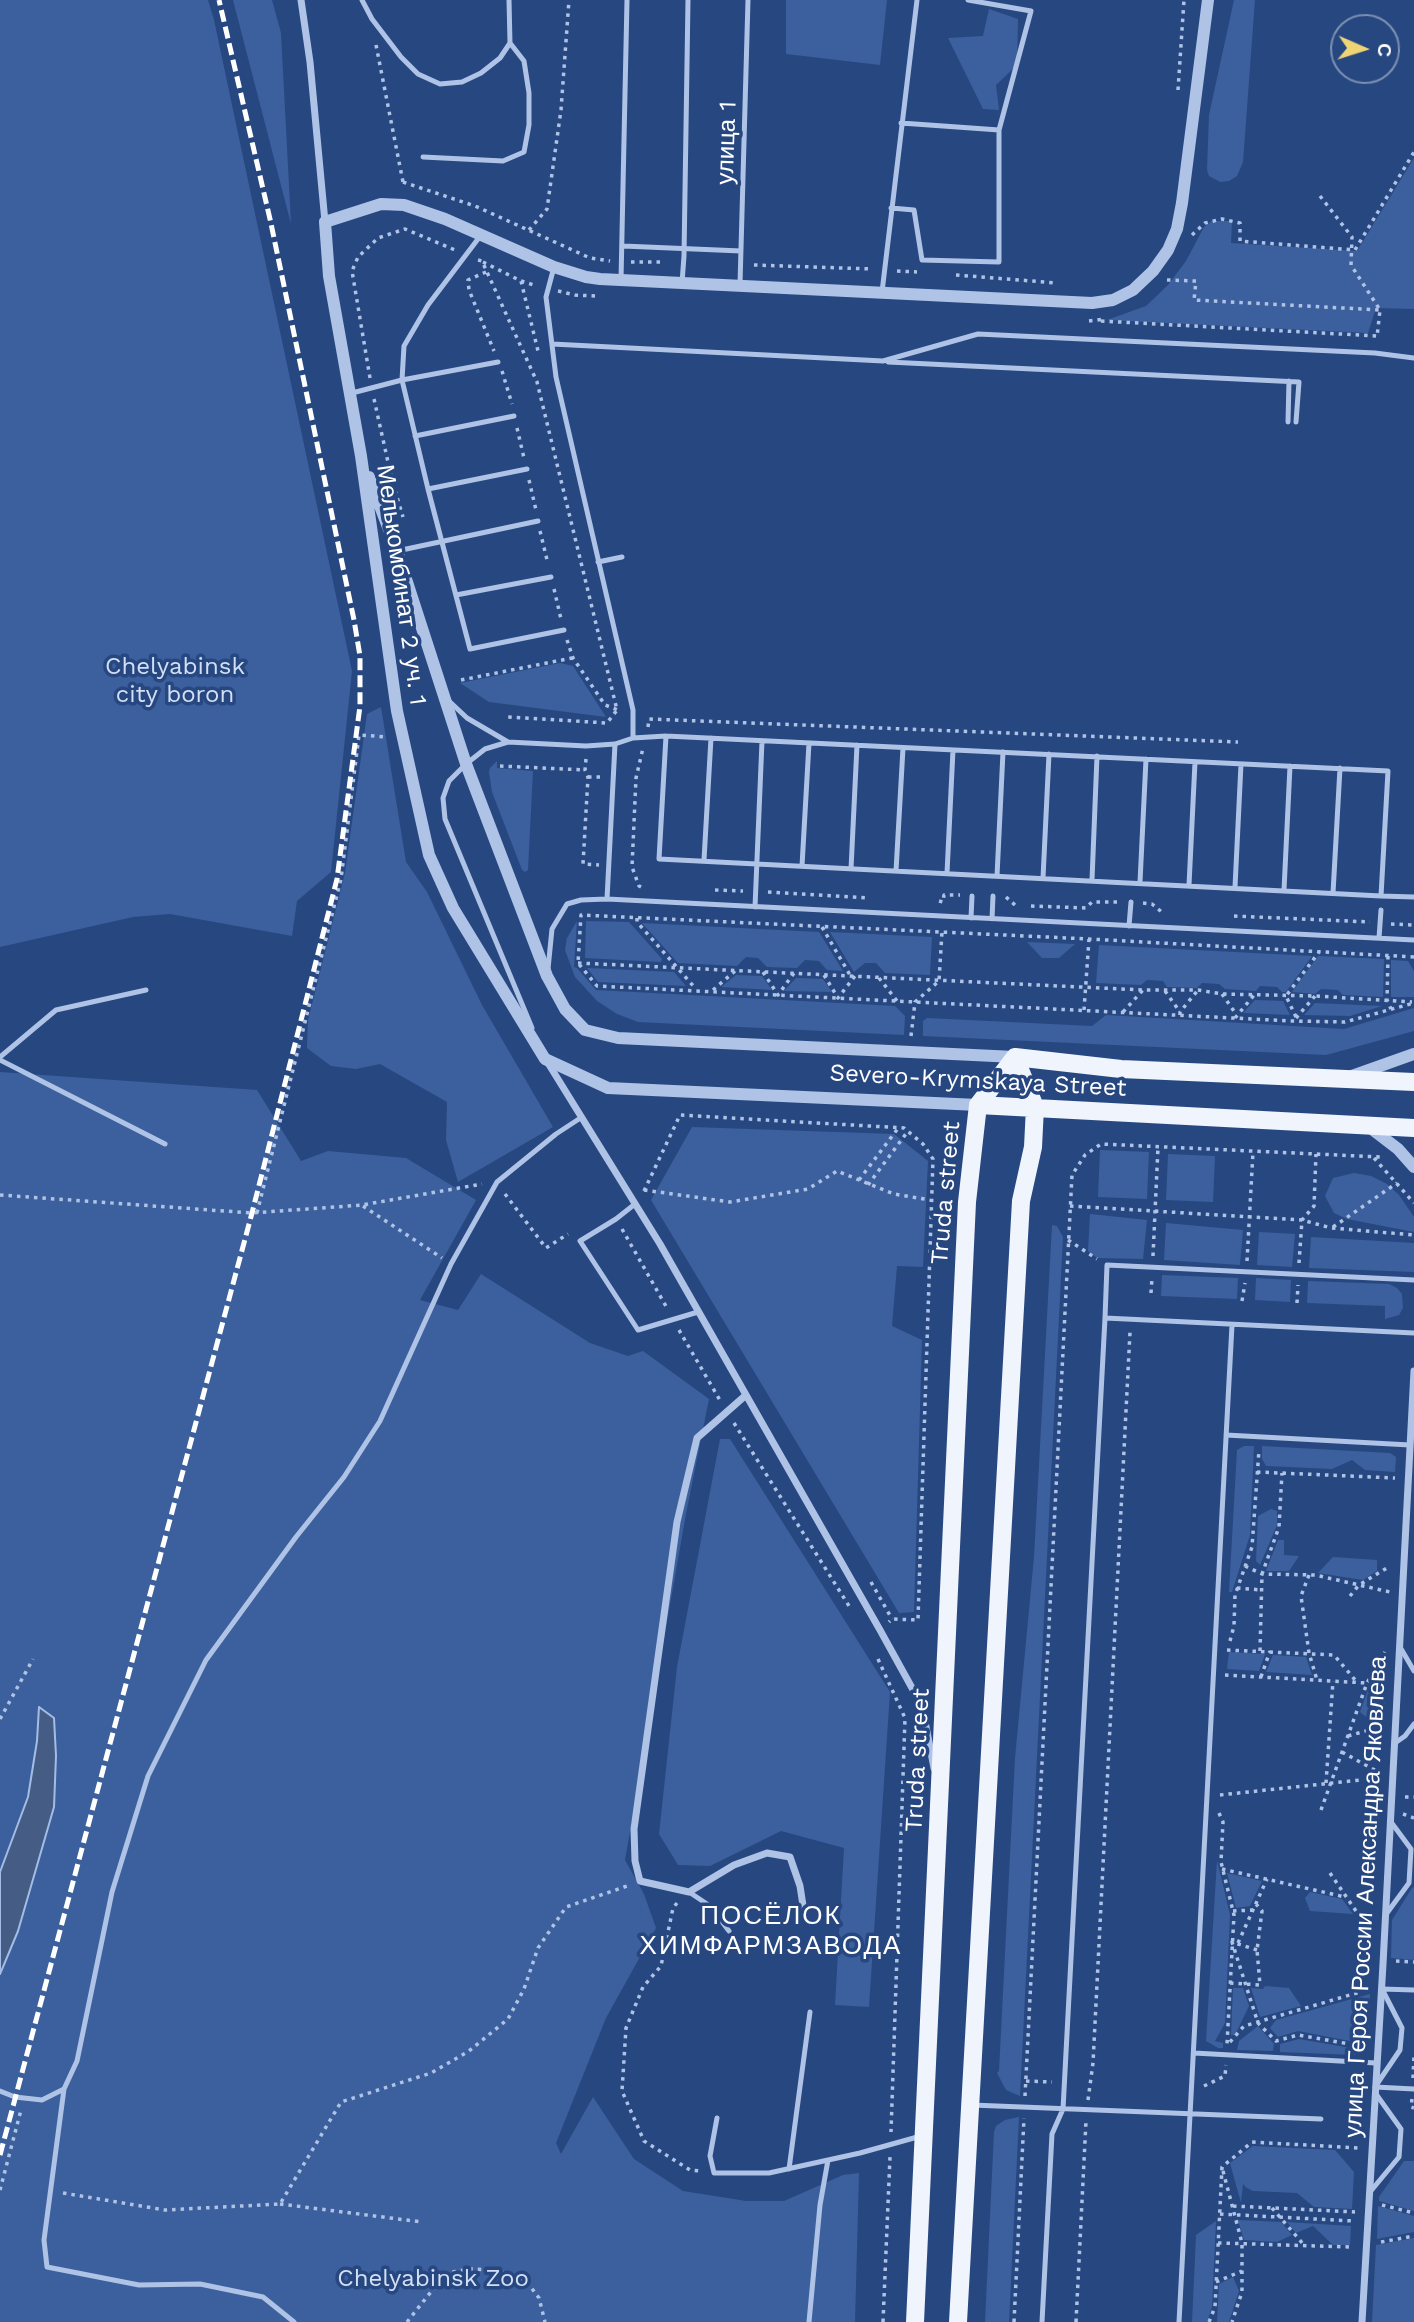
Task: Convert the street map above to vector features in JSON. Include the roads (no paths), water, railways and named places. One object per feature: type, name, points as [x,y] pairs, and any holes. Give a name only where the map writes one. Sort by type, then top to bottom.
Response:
[{"type":"main road","name":"Severo-Krymskaya Street","points":[[1015,1057],[1121,1069],[1414,1082]]},
{"type":"main road","name":"Truda street","points":[[915,2322],[967,1202],[978,1105],[1015,1057]]},
{"type":"main road","points":[[958,2322],[1021,1201],[1033,1147],[1035,1107],[1015,1057]]},
{"type":"main road","name":"Severo-Krymskaya Street","points":[[978,1105],[1414,1128]]},
{"type":"street","points":[[301,0],[310,62],[329,276],[361,456]]},
{"type":"street","points":[[325,222],[381,204],[404,205],[482,234],[554,267],[586,277],[1092,303],[1113,300],[1133,290],[1153,271],[1168,250],[1177,229],[1208,0]]},
{"type":"street","name":"Мелькомбинат 2 уч. 1","points":[[361,456],[397,551],[466,764],[547,976],[565,1009]]},
{"type":"street","name":"Мелькомбинат 2 уч. 1","points":[[361,456],[397,711],[429,855],[453,908],[545,1059]]},
{"type":"street","name":"Severo-Krymskaya Street","points":[[565,1009],[585,1030],[618,1038],[1015,1057]]},
{"type":"street","points":[[1344,1079],[1414,1054]]},
{"type":"street","points":[[545,1059],[635,1203],[922,1706],[940,1803]]},
{"type":"street","name":"Severo-Krymskaya Street","points":[[545,1059],[608,1088],[978,1105]]},
{"type":"street","points":[[1367,1126],[1398,1149],[1411,1164]]},
{"type":"street","name":"улица Героя России Александра Яковлева","points":[[1362,2322],[1384,1960],[1414,1371]]},
{"type":"street","points":[[746,1395],[697,1438],[677,1522],[634,1829],[635,1861],[640,1881],[690,1892],[734,1866],[767,1853],[789,1857],[800,1886],[804,1912]]},
{"type":"lane","points":[[362,0],[372,19],[401,57],[418,74],[440,84],[462,82],[481,73],[500,58],[509,43],[509,0]]},
{"type":"lane","points":[[621,280],[627,0]]},
{"type":"lane","points":[[682,283],[688,0]]},
{"type":"lane","name":"улица 1","points":[[740,286],[748,0]]},
{"type":"lane","points":[[882,293],[916,0]]},
{"type":"lane","points":[[891,208],[914,210],[922,260],[999,262],[999,130],[1031,10],[968,0]]},
{"type":"lane","points":[[422,157],[503,161],[524,152],[529,125],[529,93],[524,61],[509,43]]},
{"type":"lane","points":[[901,123],[999,130]]},
{"type":"lane","points":[[482,234],[428,305],[404,346],[402,380],[470,649],[564,630]]},
{"type":"lane","points":[[623,246],[741,251]]},
{"type":"lane","points":[[554,267],[546,297],[556,377],[633,710],[633,738]]},
{"type":"lane","points":[[883,361],[978,334],[1375,353],[1414,358]]},
{"type":"lane","points":[[552,344],[1299,382],[1296,422]]},
{"type":"lane","points":[[349,393],[498,362]]},
{"type":"lane","points":[[1287,422],[1289,381]]},
{"type":"lane","points":[[415,436],[514,416]]},
{"type":"lane","points":[[428,489],[527,469]]},
{"type":"lane","points":[[397,551],[538,521]]},
{"type":"lane","points":[[598,562],[622,557]]},
{"type":"lane","points":[[456,595],[551,577]]},
{"type":"lane","points":[[445,698],[467,718],[508,742]]},
{"type":"lane","points":[[666,736],[659,859],[1140,881],[1414,897]]},
{"type":"lane","points":[[545,1059],[445,819],[443,798],[449,781],[485,749],[508,742],[586,746],[615,744],[633,738],[666,736],[1388,771],[1381,895]]},
{"type":"lane","points":[[704,860],[711,738]]},
{"type":"lane","points":[[755,907],[762,741]]},
{"type":"lane","points":[[802,866],[809,743]]},
{"type":"lane","points":[[607,899],[615,744]]},
{"type":"lane","points":[[851,869],[857,745]]},
{"type":"lane","points":[[896,871],[903,748]]},
{"type":"lane","points":[[947,873],[953,750]]},
{"type":"lane","points":[[997,876],[1003,752]]},
{"type":"lane","points":[[1043,878],[1049,754]]},
{"type":"lane","points":[[1092,880],[1097,756]]},
{"type":"lane","points":[[1140,881],[1146,759]]},
{"type":"lane","points":[[1189,885],[1195,762]]},
{"type":"lane","points":[[1235,887],[1241,764]]},
{"type":"lane","points":[[1283,890],[1290,766]]},
{"type":"lane","points":[[1333,893],[1340,768]]},
{"type":"lane","points":[[971,918],[972,896]]},
{"type":"lane","points":[[992,919],[993,896]]},
{"type":"lane","points":[[547,976],[552,929],[567,904],[581,900],[607,899],[1414,940]]},
{"type":"lane","points":[[1129,926],[1131,902]]},
{"type":"lane","points":[[1379,938],[1381,910]]},
{"type":"lane","points":[[146,990],[55,1010],[0,1059],[165,1144]]},
{"type":"lane","points":[[293,2322],[263,2297],[200,2284],[139,2285],[47,2267],[44,2240],[64,2089],[77,2061],[112,1892],[148,1776],[206,1660],[296,1536],[344,1477],[380,1421],[451,1264],[497,1182],[556,1134],[582,1117]]},
{"type":"lane","points":[[635,1203],[617,1219],[580,1241],[638,1330],[698,1312]]},
{"type":"lane","points":[[1042,2322],[1052,2134],[1063,2109],[1107,1265],[1414,1280]]},
{"type":"lane","points":[[1105,1318],[1414,1333]]},
{"type":"lane","points":[[1179,2322],[1232,1325]]},
{"type":"lane","points":[[1226,1435],[1409,1445]]},
{"type":"lane","points":[[1400,1647],[1414,1671]]},
{"type":"lane","points":[[1395,1743],[1405,1736],[1414,1724]]},
{"type":"lane","points":[[1386,1914],[1409,1883],[1411,1849],[1391,1822]]},
{"type":"lane","points":[[690,1892],[710,1906],[729,1931]]},
{"type":"lane","points":[[1375,2089],[1400,2050],[1402,2028],[1382,1989],[1414,1990]]},
{"type":"lane","points":[[789,2169],[810,2012]]},
{"type":"lane","points":[[1194,2053],[1377,2063]]},
{"type":"lane","points":[[0,2091],[15,2097],[41,2099],[64,2089]]},
{"type":"lane","points":[[1375,2089],[1414,2089]]},
{"type":"lane","points":[[1368,2197],[1399,2157],[1401,2129],[1375,2089]]},
{"type":"lane","points":[[969,2105],[1321,2119]]},
{"type":"lane","points":[[717,2118],[710,2155],[714,2173],[769,2173],[924,2135]]},
{"type":"lane","points":[[809,2322],[820,2205],[828,2160]]},
{"type":"railway","points":[[0,2155],[252,1213],[337,879],[360,706],[360,656],[354,620],[270,219],[219,0]]},
{"type":"district","name":"ПОСЁЛОК ХИМФАРМЗАВОДА","points":[[771,1931]]},
{"type":"park label","name":"Chelyabinsk city boron","points":[[175,681]]},
{"type":"park label","name":"Chelyabinsk Zoo","points":[[433,2279]]}]
